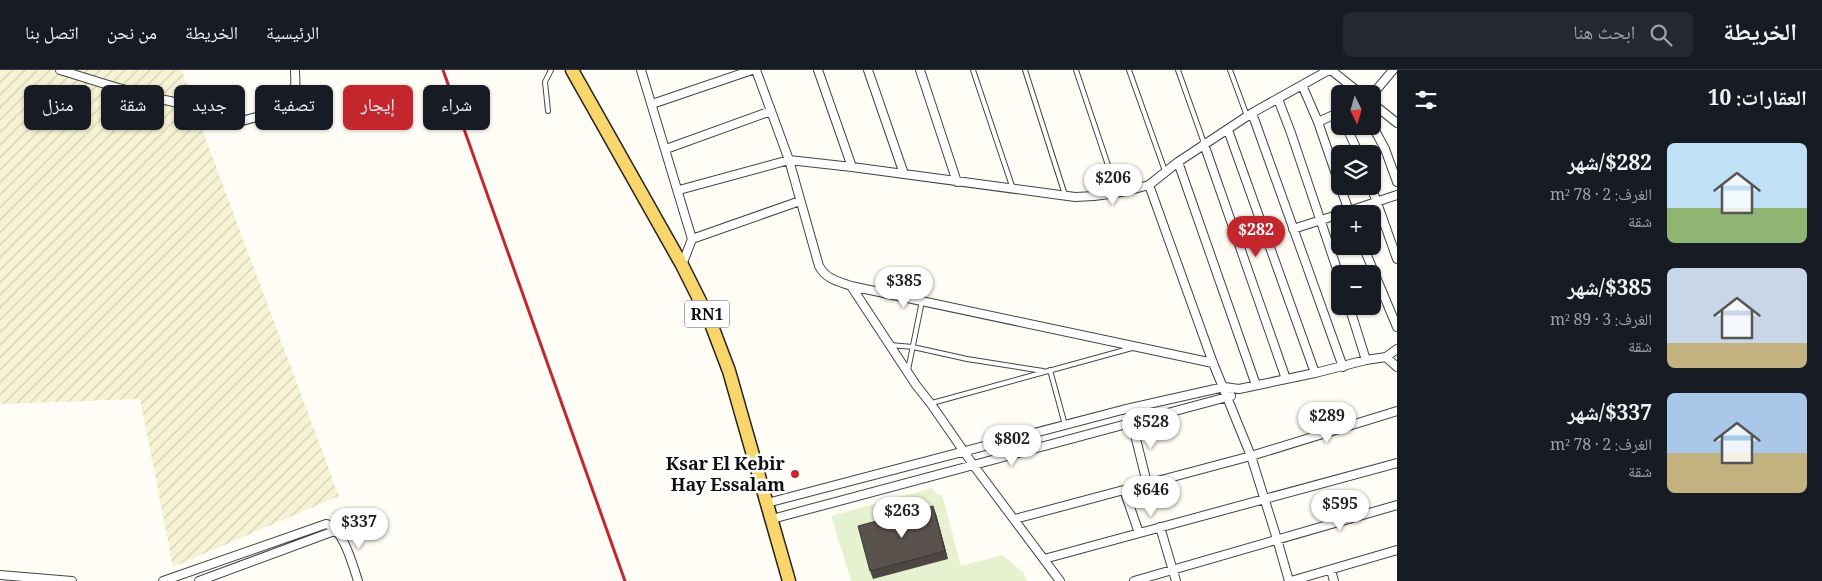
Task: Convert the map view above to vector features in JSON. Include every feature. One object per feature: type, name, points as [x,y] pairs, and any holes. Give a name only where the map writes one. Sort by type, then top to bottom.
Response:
[{"type":"main road","name":"RN1","points":[[572,70],[682,265],[710,321],[720,345],[790,581]]},
{"type":"street","points":[[60,70],[140,95],[192,108],[206,120],[213,123],[244,120],[285,105],[295,91],[295,70]]},
{"type":"street","points":[[641,70],[679,190],[692,239],[682,265]]},
{"type":"street","points":[[652,104],[752,70]]},
{"type":"street","points":[[756,70],[789,160],[814,250],[824,274],[829,278],[851,286],[1213,363]]},
{"type":"street","points":[[818,70],[852,167]]},
{"type":"street","points":[[868,70],[904,174]]},
{"type":"street","points":[[920,70],[958,182]]},
{"type":"street","points":[[679,190],[789,160],[1013,189],[1099,197],[1118,194],[1149,185],[1178,162],[1249,114],[1330,70],[1349,85]]},
{"type":"street","points":[[1380,85],[1392,70]]},
{"type":"street","points":[[1302,85],[1318,122],[1331,160]]},
{"type":"street","points":[[1278,98],[1322,220],[1336,265]]},
{"type":"street","points":[[1381,110],[1397,122]]},
{"type":"street","points":[[666,149],[771,111]]},
{"type":"street","points":[[1249,114],[1343,367]]},
{"type":"street","points":[[1318,122],[1331,117]]},
{"type":"street","points":[[1228,130],[1315,373]]},
{"type":"street","points":[[1377,135],[1385,149],[1397,182]]},
{"type":"street","points":[[1204,144],[1286,379]]},
{"type":"street","points":[[1178,162],[1256,385]]},
{"type":"street","points":[[1149,185],[1213,363],[1251,456],[1290,581],[1397,550]]},
{"type":"street","points":[[1374,195],[1397,258]]},
{"type":"street","points":[[1368,205],[1397,195]]},
{"type":"street","points":[[692,239],[800,202]]},
{"type":"street","points":[[1293,229],[1331,217]]},
{"type":"street","points":[[1367,255],[1397,327]]},
{"type":"street","points":[[851,286],[889,345],[964,452],[1060,581]]},
{"type":"street","points":[[1352,315],[1366,360]]},
{"type":"street","points":[[767,503],[1122,410],[1224,387],[1239,389],[1343,367],[1366,360],[1386,357],[1397,349]]},
{"type":"street","points":[[1386,357],[1397,367]]},
{"type":"street","points":[[772,519],[1228,397],[1239,389]]},
{"type":"street","points":[[1015,519],[1251,456],[1397,411]]},
{"type":"street","points":[[1132,423],[1148,483]]},
{"type":"street","points":[[1044,560],[1397,463]]},
{"type":"street","points":[[1124,490],[1139,533]]},
{"type":"street","points":[[1134,581],[1397,504]]},
{"type":"street","points":[[163,581],[322,524],[330,524],[337,530],[344,543],[358,581]]},
{"type":"street","points":[[1160,527],[1176,581]]},
{"type":"street","points":[[199,581],[219,578],[337,530]]},
{"type":"street","points":[[1331,570],[1334,581]]},
{"type":"street","points":[[0,574],[72,581]]},
{"type":"lane","points":[[548,111],[545,82],[551,70]]},
{"type":"lane","points":[[973,70],[1013,189]]},
{"type":"lane","points":[[1025,70],[1065,195]]},
{"type":"lane","points":[[1076,70],[1118,194]]},
{"type":"lane","points":[[1129,70],[1165,172]]},
{"type":"lane","points":[[1178,70],[1204,144]]},
{"type":"lane","points":[[1230,70],[1249,114]]},
{"type":"lane","points":[[908,372],[922,301]]},
{"type":"lane","points":[[889,345],[913,347],[967,359],[1048,370]]},
{"type":"lane","points":[[931,404],[1048,370],[1137,347]]},
{"type":"lane","points":[[1048,370],[1065,425]]},
{"type":"shaded area","points":[[0,70],[182,70],[187,85],[174,85],[174,130],[202,130],[339,496],[173,567],[140,399],[0,404]]},
{"type":"green space","points":[[932,488],[937,495],[942,494],[961,566],[1002,555],[1024,573],[1027,581],[851,581],[831,516]]},
{"type":"building","points":[[933,506],[945,551],[870,571],[858,526]]},
{"type":"railway","points":[[443,70],[625,581]]},
{"type":"place","name":"Ksar El Kebir Hay Essalam","points":[[795,474]]}]
